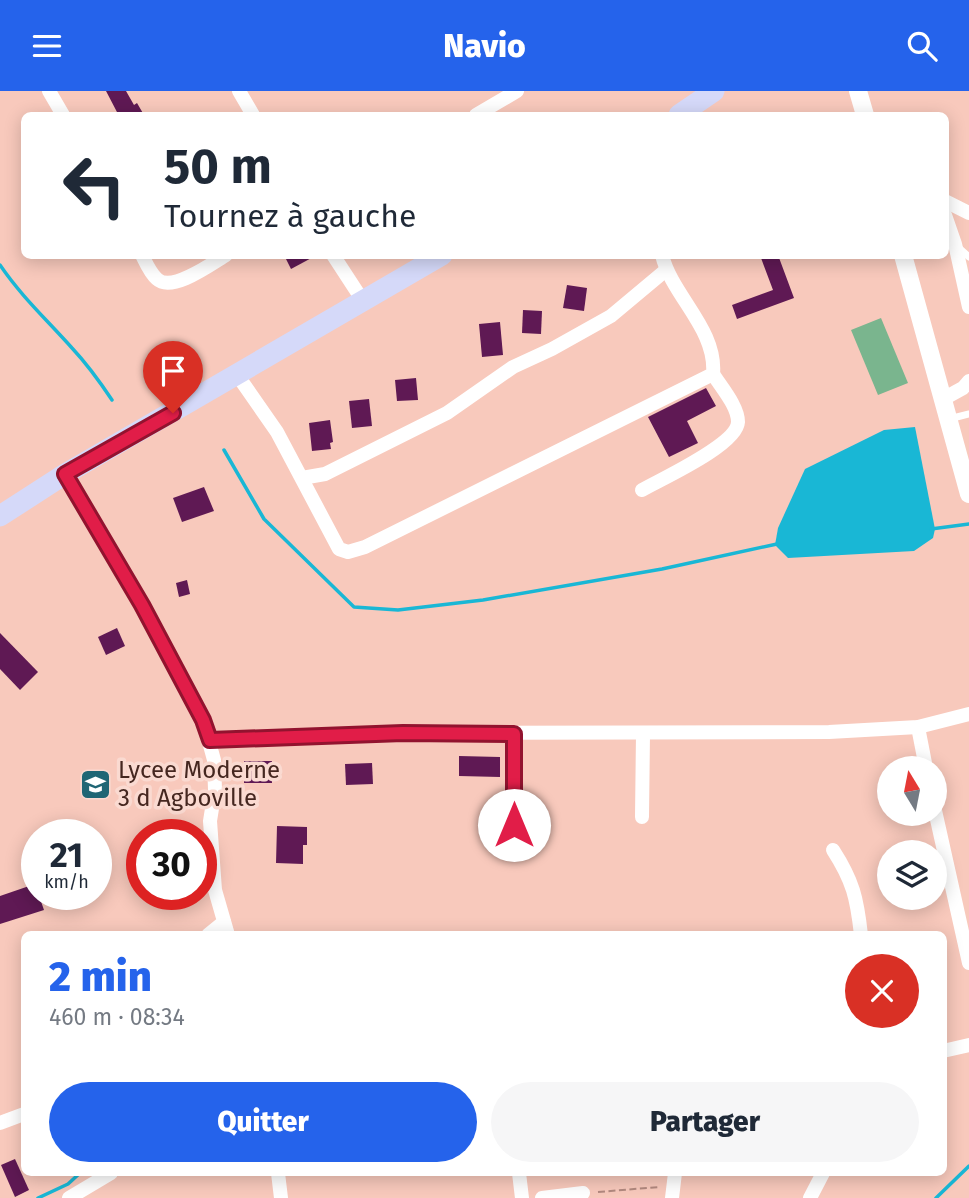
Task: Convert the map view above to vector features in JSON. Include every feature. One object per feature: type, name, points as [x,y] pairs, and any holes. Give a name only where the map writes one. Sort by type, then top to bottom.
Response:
[{"type":"main road","points":[[683,112],[714,91]]},
{"type":"main road","points":[[0,516],[65,474],[238,376],[435,259]]},
{"type":"street","points":[[49,91],[61,112]]},
{"type":"street","points":[[239,91],[251,112]]},
{"type":"street","points":[[481,112],[517,91]]},
{"type":"street","points":[[858,91],[863,112]]},
{"type":"street","points":[[949,203],[969,213]]},
{"type":"street","points":[[949,227],[969,307]]},
{"type":"street","points":[[145,259],[158,280],[167,284],[178,282],[219,259]]},
{"type":"street","points":[[336,259],[363,301]]},
{"type":"street","points":[[642,490],[716,449],[732,435],[738,419],[730,400],[713,374],[710,348],[666,270],[663,259]]},
{"type":"street","points":[[904,259],[969,494]]},
{"type":"street","points":[[302,478],[325,474],[447,413],[513,367],[611,316],[666,270]]},
{"type":"street","points":[[238,376],[277,432],[339,549],[348,552],[365,547],[713,374]]},
{"type":"street","points":[[943,399],[963,388],[969,381]]},
{"type":"street","points":[[65,474],[142,605],[203,720],[214,760],[215,790],[210,821],[215,890],[226,928]]},
{"type":"street","points":[[210,740],[403,733],[792,733],[919,727],[969,714]]},
{"type":"street","points":[[919,727],[924,756]]},
{"type":"street","points":[[514,734],[514,848]]},
{"type":"street","points":[[642,817],[643,734]]},
{"type":"street","points":[[938,826],[969,963]]},
{"type":"street","points":[[832,850],[849,874],[858,907],[861,931]]},
{"type":"street","points":[[947,1050],[969,1045]]},
{"type":"street","points":[[0,1123],[21,1115]]},
{"type":"street","points":[[69,1198],[106,1176]]},
{"type":"street","points":[[278,1176],[281,1198]]},
{"type":"street","points":[[520,1176],[522,1198]]},
{"type":"street","points":[[810,1198],[821,1176]]},
{"type":"street","points":[[542,1198],[583,1193]]},
{"type":"lane","points":[[955,244],[969,257]]},
{"type":"lane","points":[[948,419],[969,414]]},
{"type":"path","points":[[583,1193],[674,1185]]},
{"type":"green space","points":[[881,318],[908,383],[878,395],[851,330]]},
{"type":"water","points":[[915,427],[935,529],[933,538],[914,551],[788,558],[775,545],[778,528],[805,469],[884,430]]},
{"type":"building","points":[[106,91],[126,91],[134,105],[137,103],[142,112],[117,112]]},
{"type":"building","points":[[286,259],[310,259],[291,269]]},
{"type":"building","points":[[761,259],[779,259],[794,298],[737,319],[732,305],[773,290]]},
{"type":"building","points":[[567,285],[587,288],[584,311],[563,308]]},
{"type":"building","points":[[523,310],[542,311],[541,334],[522,333]]},
{"type":"building","points":[[500,322],[503,355],[482,357],[479,324]]},
{"type":"building","points":[[416,378],[418,400],[397,401],[395,380]]},
{"type":"building","points":[[706,388],[716,406],[687,421],[698,443],[669,457],[648,417]]},
{"type":"building","points":[[369,399],[372,426],[352,428],[349,401]]},
{"type":"building","points":[[330,420],[333,442],[330,443],[331,449],[312,451],[309,423]]},
{"type":"building","points":[[204,487],[214,511],[182,522],[173,498]]},
{"type":"building","points":[[187,580],[190,594],[179,597],[176,583]]},
{"type":"building","points":[[117,628],[125,646],[106,655],[98,637]]},
{"type":"building","points":[[0,633],[38,672],[20,690],[0,669]]},
{"type":"building","points":[[459,756],[500,757],[500,777],[459,776]]},
{"type":"building","points":[[244,761],[272,761],[272,783],[244,783]]},
{"type":"building","points":[[372,763],[373,784],[346,785],[345,764]]},
{"type":"building","points":[[277,826],[307,827],[303,864],[276,863]]},
{"type":"building","points":[[21,889],[21,910],[44,910],[0,924],[0,896]]},
{"type":"building","points":[[15,1159],[29,1190],[15,1197],[1,1165]]},
{"type":"waterway","points":[[0,265],[25,298],[83,360],[112,400]]},
{"type":"waterway","points":[[224,450],[264,519],[354,607],[398,610],[483,600],[662,569],[777,544]]},
{"type":"waterway","points":[[931,529],[969,524]]},
{"type":"waterway","points":[[936,1198],[969,1166]]},
{"type":"waterway","points":[[38,1198],[68,1184],[77,1176]]},
{"type":"place","name":"Lycee Moderne 3 d Agboville","points":[[95,784]]},
{"type":"route","points":[[173,413],[65,474],[142,605],[203,720],[210,740],[403,733],[514,734],[514,825]]}]
